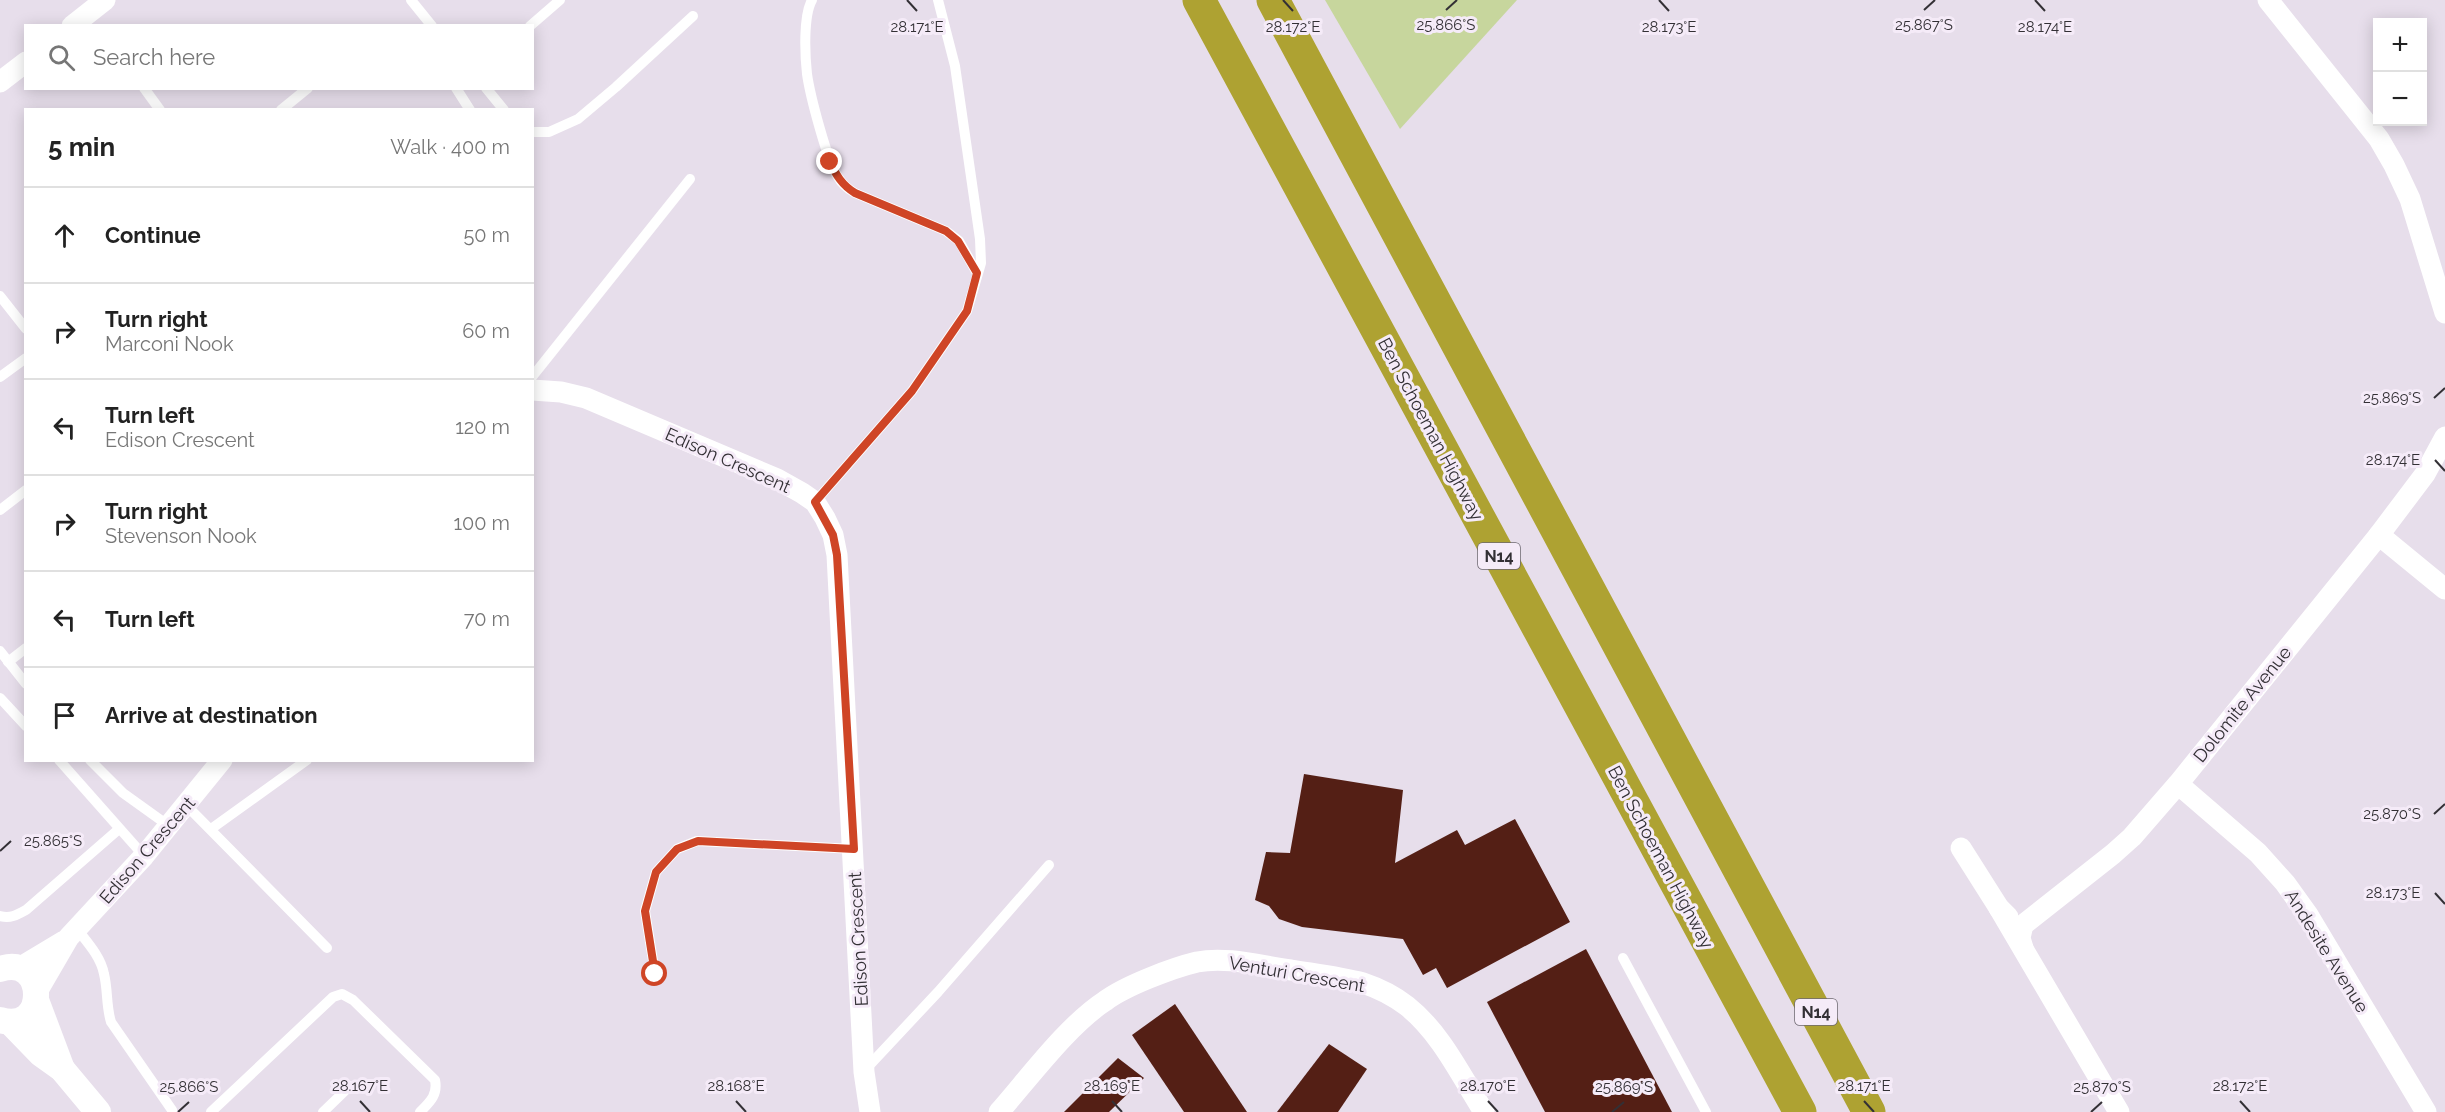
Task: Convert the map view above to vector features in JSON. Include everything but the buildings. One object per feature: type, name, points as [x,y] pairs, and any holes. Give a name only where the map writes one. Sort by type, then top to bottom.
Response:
[{"type":"highway","name":"Ben Schoeman Highway","points":[[1199,0],[1800,1112]]},
{"type":"highway","name":"N14","points":[[1273,0],[1869,1112]]},
{"type":"highway","points":[[1763,911],[1879,1112]]},
{"type":"street","points":[[85,22],[105,0]]},
{"type":"street","points":[[2268,0],[2379,139],[2394,165],[2410,199],[2445,313]]},
{"type":"street","points":[[0,82],[24,64]]},
{"type":"street","name":"Edison Crescent","points":[[534,390],[561,392],[586,398],[777,479],[815,502],[833,535],[837,555],[854,849],[864,1072],[870,1112]]},
{"type":"street","name":"Dolomite Avenue","points":[[2023,948],[2020,932],[2034,914],[2113,855],[2132,837],[2178,784],[2379,535],[2425,474],[2445,437]]},
{"type":"street","points":[[2379,535],[2445,589]]},
{"type":"street","name":"Edison Crescent","points":[[37,996],[73,933],[144,856],[220,762]]},
{"type":"street","name":"Andesite Avenue","points":[[2178,784],[2258,853],[2285,884],[2308,915],[2426,1112]]},
{"type":"street","points":[[1961,848],[2023,948],[2119,1112]]},
{"type":"street","points":[[1999,908],[2010,919],[2024,920],[2034,914]]},
{"type":"street","name":"Edison Crescent","points":[[6,968],[73,933]]},
{"type":"street","name":"Venturi Crescent","points":[[999,1112],[1067,1036],[1104,1001],[1172,971],[1196,962],[1209,961],[1253,964],[1332,977],[1363,983],[1391,996],[1407,1007],[1440,1041],[1484,1112]]},
{"type":"street","points":[[6,968],[33,980],[62,1069]]},
{"type":"street","points":[[5,1021],[27,1016],[37,996]]},
{"type":"street","points":[[5,1021],[41,1054],[62,1069],[98,1112]]},
{"type":"lane","points":[[411,0],[430,24]]},
{"type":"lane","points":[[532,24],[560,0]]},
{"type":"lane","points":[[812,0],[807,24],[807,75],[830,162],[837,177],[845,187],[855,193],[946,231],[958,241],[977,273]]},
{"type":"lane","points":[[815,502],[912,391],[967,311],[982,253],[955,66],[938,0]]},
{"type":"lane","points":[[534,132],[549,132],[578,119],[693,16]]},
{"type":"lane","points":[[145,90],[159,108]]},
{"type":"lane","points":[[283,108],[305,90]]},
{"type":"lane","points":[[457,90],[469,108]]},
{"type":"lane","points":[[488,90],[502,108]]},
{"type":"lane","points":[[534,374],[690,179]]},
{"type":"lane","points":[[0,296],[24,326]]},
{"type":"lane","points":[[0,377],[24,359]]},
{"type":"lane","points":[[0,510],[24,492]]},
{"type":"lane","points":[[8,662],[24,650]]},
{"type":"lane","points":[[0,651],[24,682]]},
{"type":"lane","points":[[0,698],[24,724]]},
{"type":"lane","points":[[61,762],[144,856]]},
{"type":"lane","points":[[92,762],[123,793],[169,826]]},
{"type":"lane","points":[[211,829],[304,762]]},
{"type":"lane","points":[[186,805],[327,948]]},
{"type":"lane","points":[[0,916],[7,918],[26,910],[119,829]]},
{"type":"lane","points":[[655,974],[645,911],[656,872],[677,849],[698,841],[854,849]]},
{"type":"lane","points":[[864,1072],[938,992],[1048,865]]},
{"type":"lane","points":[[73,933],[94,951],[104,973],[107,1009],[111,1022],[172,1110]]},
{"type":"lane","points":[[1623,958],[1706,1112]]},
{"type":"lane","points":[[212,1112],[333,997],[342,994],[353,1000],[435,1080],[437,1090],[420,1112]]},
{"type":"lane","points":[[323,1112],[350,1086]]},
{"type":"green space","points":[[1325,0],[1517,0],[1400,129]]},
{"type":"route","points":[[655,974],[645,911],[656,872],[677,849],[698,841],[854,849],[837,555],[833,535],[815,502],[912,391],[967,311],[977,273],[958,241],[946,231],[855,193],[845,187],[830,162]]}]
